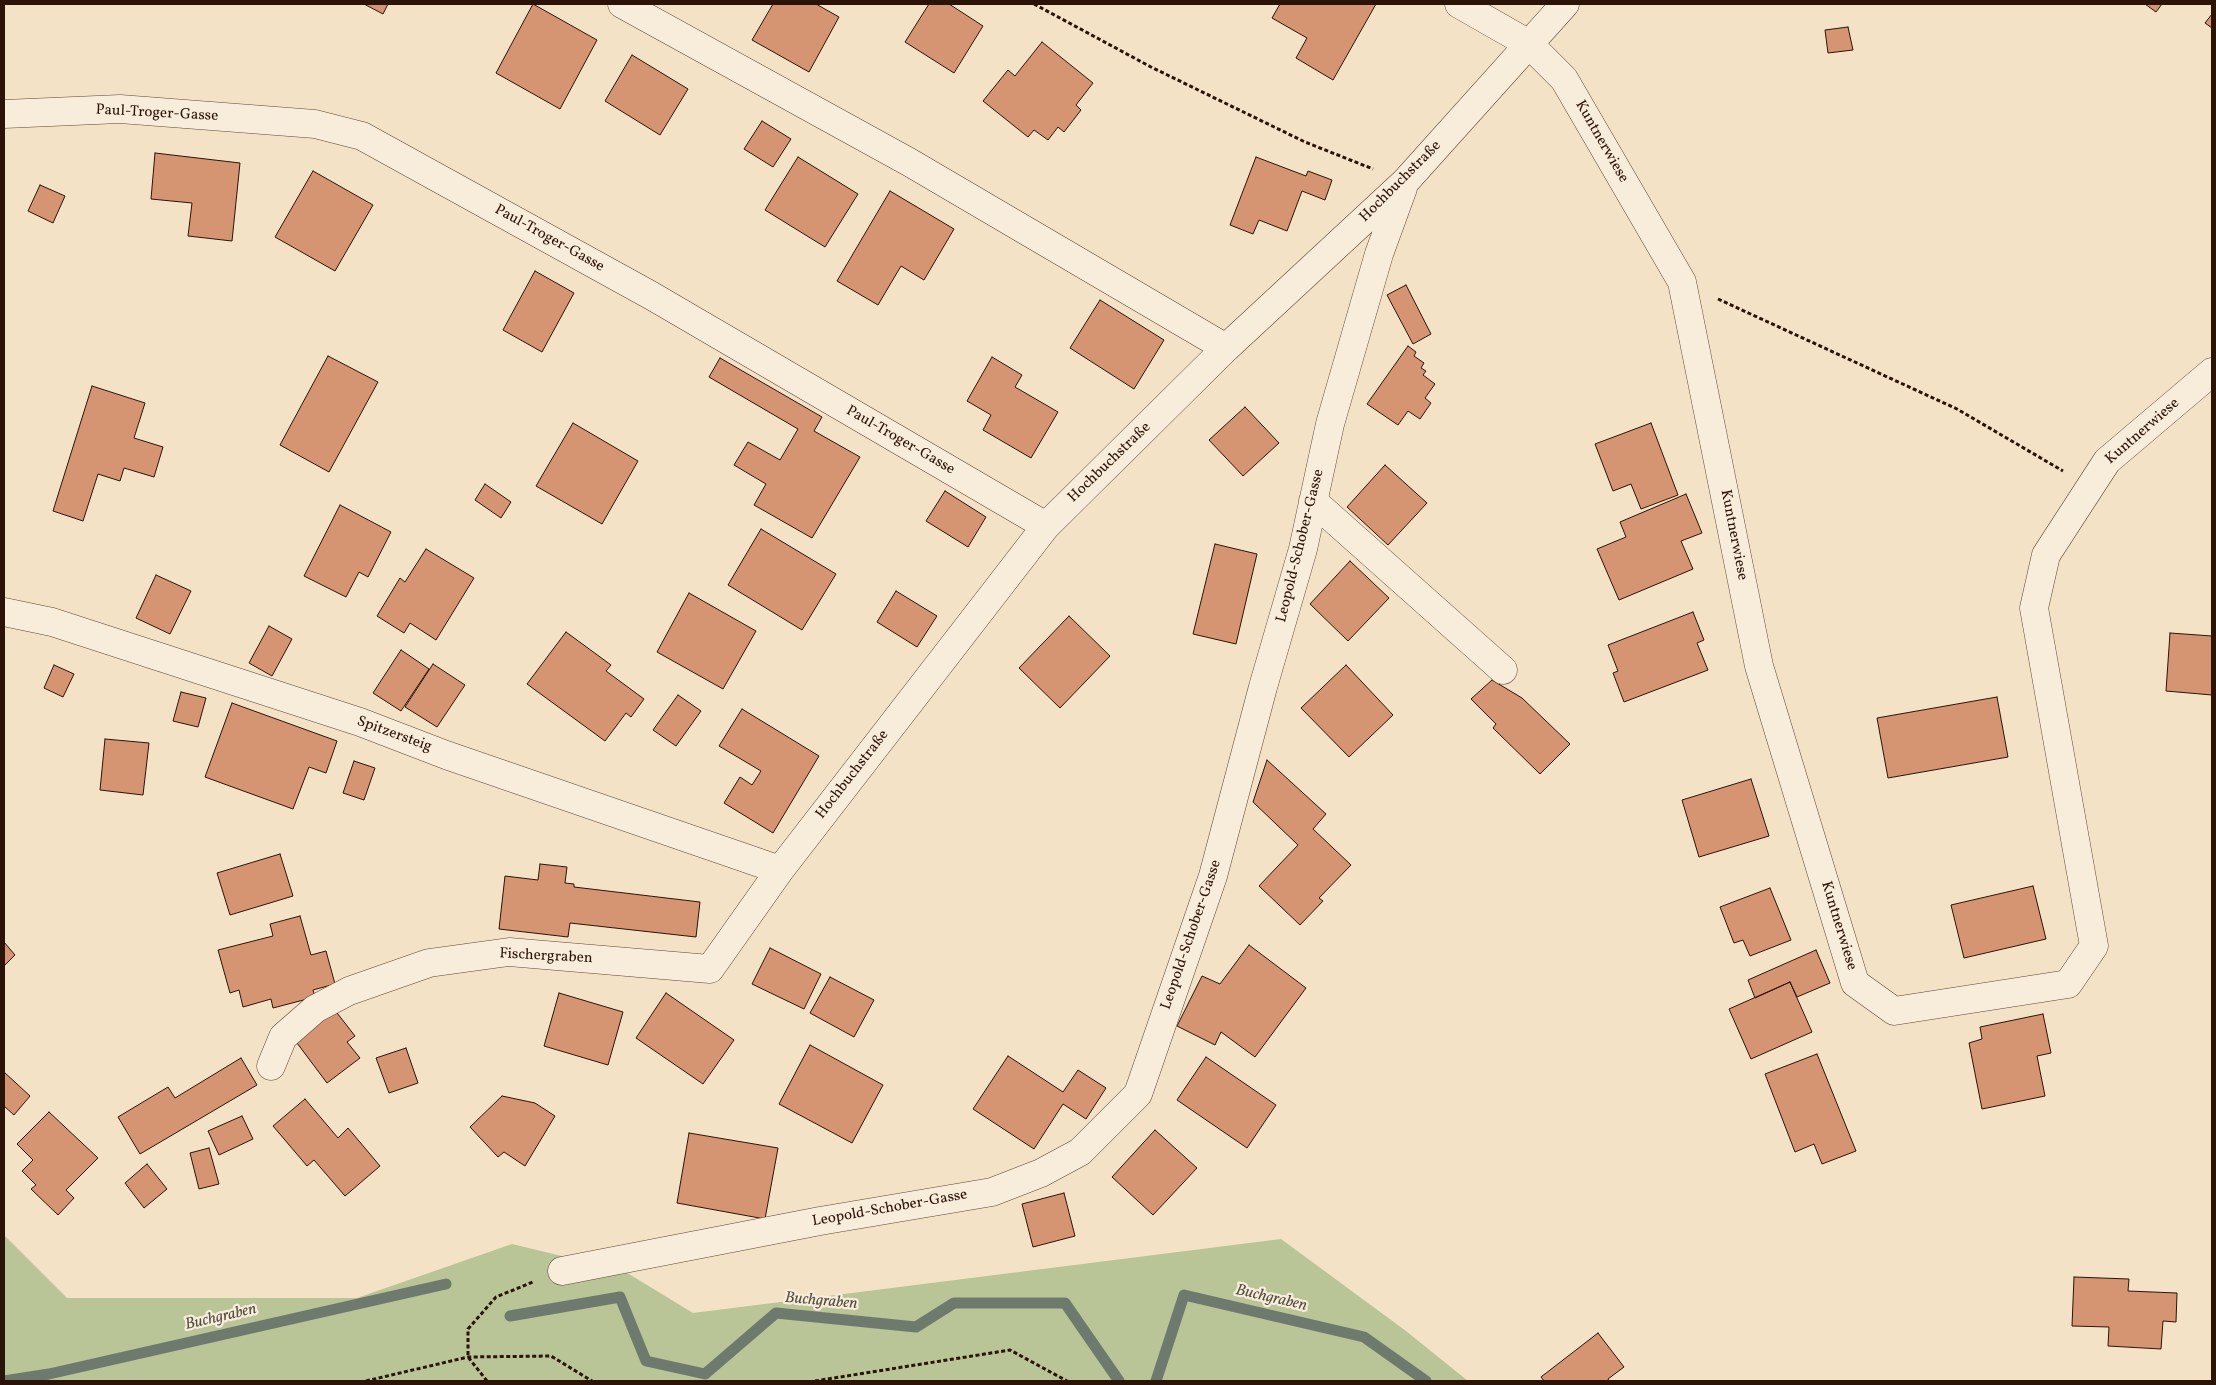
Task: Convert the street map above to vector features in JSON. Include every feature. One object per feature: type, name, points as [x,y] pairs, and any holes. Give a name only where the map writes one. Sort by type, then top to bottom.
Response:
[{"type":"street","points":[[622,4],[909,162],[1226,348]]},
{"type":"street","name":"Kuntnerwiese","points":[[1460,4],[1529,44],[1564,79],[1682,282],[1759,666],[1855,983],[1894,1011],[2068,984],[2094,946],[2034,608],[2046,555],[2107,461],[2212,372]]},
{"type":"street","name":"Hochbuchstraße","points":[[710,969],[780,870],[1046,526],[1226,348],[1405,182],[1565,4]]},
{"type":"street","name":"Paul-Troger-Gasse","points":[[4,114],[120,109],[315,124],[362,136],[652,296],[1046,526]]},
{"type":"street","name":"Leopold-Schober-Gasse","points":[[562,1271],[820,1221],[992,1192],[1041,1173],[1080,1152],[1138,1094],[1213,876],[1263,687],[1303,550],[1330,424],[1379,254],[1405,182]]},
{"type":"street","points":[[1313,501],[1503,670]]},
{"type":"street","name":"Spitzersteig","points":[[4,612],[52,622],[351,719],[446,755],[780,870]]},
{"type":"street","name":"Fischergraben","points":[[271,1066],[283,1037],[315,1009],[349,991],[430,963],[509,952],[710,969]]},
{"type":"path","points":[[1034,4],[1150,67],[1288,134],[1405,182]]},
{"type":"path","points":[[1682,282],[1958,409],[2090,487]]},
{"type":"path","points":[[487,1381],[468,1357],[468,1329],[496,1297],[562,1271]]},
{"type":"path","points":[[816,1381],[1010,1350],[1067,1381]]},
{"type":"path","points":[[366,1381],[468,1357],[551,1356],[592,1381]]},
{"type":"green space","points":[[4,1235],[67,1298],[357,1298],[512,1244],[624,1271],[693,1313],[1281,1239],[1406,1331],[1468,1381],[4,1381]]},
{"type":"building","points":[[364,4],[388,4],[383,14]]},
{"type":"building","points":[[533,4],[597,40],[560,109],[496,73]]},
{"type":"building","points":[[773,4],[816,4],[839,17],[809,72],[752,40]]},
{"type":"building","points":[[929,4],[949,4],[983,26],[954,73],[905,42]]},
{"type":"building","points":[[1280,4],[1376,4],[1333,80],[1296,58],[1307,38],[1272,18]]},
{"type":"building","points":[[2145,4],[2162,4],[2156,12]]},
{"type":"building","points":[[2212,14],[2212,28],[2205,23]]},
{"type":"building","points":[[1848,27],[1853,50],[1828,53],[1825,30]]},
{"type":"building","points":[[1042,42],[1093,83],[1076,105],[1081,110],[1064,132],[1058,127],[1048,140],[1034,130],[1028,137],[983,101],[1008,70],[1015,76]]},
{"type":"building","points":[[632,55],[688,89],[660,135],[605,101]]},
{"type":"building","points":[[762,121],[791,139],[773,167],[744,149]]},
{"type":"building","points":[[155,153],[240,163],[232,241],[188,236],[192,203],[151,199]]},
{"type":"building","points":[[798,157],[858,194],[825,247],[765,210]]},
{"type":"building","points":[[1256,157],[1306,176],[1308,171],[1332,180],[1325,200],[1302,191],[1287,231],[1259,220],[1253,234],[1230,225]]},
{"type":"building","points":[[313,171],[373,205],[335,271],[275,237]]},
{"type":"building","points":[[40,185],[65,196],[53,223],[28,211]]},
{"type":"building","points":[[890,191],[954,229],[924,280],[901,266],[878,305],[837,281]]},
{"type":"building","points":[[535,271],[574,293],[542,352],[503,330]]},
{"type":"building","points":[[1406,285],[1431,334],[1413,344],[1387,295]]},
{"type":"building","points":[[1100,300],[1164,340],[1134,389],[1070,348]]},
{"type":"building","points":[[1408,346],[1416,352],[1414,356],[1424,363],[1421,368],[1426,371],[1423,375],[1435,384],[1425,398],[1431,403],[1420,419],[1408,411],[1398,425],[1367,404]]},
{"type":"building","points":[[328,356],[378,382],[329,472],[280,445]]},
{"type":"building","points":[[992,357],[1022,375],[1015,387],[1058,412],[1031,458],[983,430],[991,415],[967,401]]},
{"type":"building","points":[[720,358],[822,417],[814,431],[860,457],[812,538],[754,505],[766,484],[734,465],[748,442],[780,460],[798,429],[709,377]]},
{"type":"building","points":[[92,386],[145,403],[134,438],[163,447],[154,477],[124,468],[120,481],[98,474],[83,521],[53,511]]},
{"type":"building","points":[[1245,407],[1279,443],[1243,476],[1209,440]]},
{"type":"building","points":[[573,423],[638,461],[602,524],[536,486]]},
{"type":"building","points":[[1651,423],[1678,495],[1641,509],[1631,484],[1613,491],[1595,444]]},
{"type":"building","points":[[1385,465],[1427,503],[1388,545],[1347,507]]},
{"type":"building","points":[[485,484],[511,502],[501,518],[475,500]]},
{"type":"building","points":[[945,491],[986,517],[968,547],[926,521]]},
{"type":"building","points":[[1686,494],[1702,533],[1681,541],[1693,569],[1619,600],[1597,549],[1626,537],[1620,522]]},
{"type":"building","points":[[340,505],[391,532],[368,577],[359,572],[346,597],[304,576]]},
{"type":"building","points":[[761,529],[836,574],[802,630],[728,585]]},
{"type":"building","points":[[1215,544],[1257,554],[1236,644],[1193,634]]},
{"type":"building","points":[[426,549],[474,578],[436,640],[410,623],[404,633],[377,616],[400,578],[405,582]]},
{"type":"building","points":[[1350,561],[1389,598],[1348,641],[1310,604]]},
{"type":"building","points":[[156,575],[191,591],[170,634],[136,618]]},
{"type":"building","points":[[896,591],[937,616],[917,647],[877,622]]},
{"type":"building","points":[[689,593],[756,631],[723,689],[657,652]]},
{"type":"building","points":[[1693,612],[1704,640],[1697,643],[1708,670],[1624,702],[1613,673],[1618,671],[1608,645]]},
{"type":"building","points":[[1069,616],[1110,656],[1060,708],[1019,668]]},
{"type":"building","points":[[269,626],[292,639],[272,676],[249,663]]},
{"type":"building","points":[[566,632],[611,665],[606,671],[644,699],[631,717],[626,713],[605,741],[527,684]]},
{"type":"building","points":[[2170,633],[2212,636],[2212,695],[2166,691]]},
{"type":"building","points":[[401,650],[429,669],[401,711],[373,693]]},
{"type":"building","points":[[433,664],[465,685],[437,727],[405,707]]},
{"type":"building","points":[[54,665],[74,674],[63,697],[44,688]]},
{"type":"building","points":[[1346,665],[1393,715],[1349,757],[1301,708]]},
{"type":"building","points":[[1492,680],[1522,698],[1570,744],[1540,774],[1493,728],[1496,724],[1471,699]]},
{"type":"building","points":[[181,692],[206,698],[198,727],[173,721]]},
{"type":"building","points":[[678,695],[701,711],[676,746],[653,730]]},
{"type":"building","points":[[1997,697],[2008,757],[1888,778],[1877,718]]},
{"type":"building","points":[[232,703],[337,741],[326,773],[309,767],[293,809],[205,777]]},
{"type":"building","points":[[742,709],[819,756],[773,833],[724,803],[740,777],[752,785],[761,771],[719,746]]},
{"type":"building","points":[[105,739],[149,743],[143,795],[100,790]]},
{"type":"building","points":[[1267,760],[1326,814],[1313,829],[1351,865],[1319,898],[1323,901],[1300,925],[1259,886],[1298,845],[1253,802]]},
{"type":"building","points":[[354,761],[375,768],[364,800],[343,793]]},
{"type":"building","points":[[1751,779],[1769,836],[1699,857],[1682,800]]},
{"type":"building","points":[[280,854],[293,896],[230,915],[217,873]]},
{"type":"building","points":[[540,864],[567,867],[565,883],[574,884],[574,887],[700,902],[696,937],[570,923],[568,937],[499,929],[505,876],[538,880]]},
{"type":"building","points":[[2033,886],[2046,939],[1964,958],[1951,905]]},
{"type":"building","points":[[1770,888],[1791,940],[1750,956],[1743,940],[1734,943],[1720,907]]},
{"type":"building","points":[[300,916],[311,955],[326,951],[335,984],[313,990],[315,997],[273,1008],[271,999],[243,1007],[239,990],[230,993],[218,950],[273,936],[270,924]]},
{"type":"building","points":[[4,942],[15,955],[4,966]]},
{"type":"building","points":[[1249,945],[1306,988],[1255,1057],[1221,1032],[1215,1045],[1177,1026],[1202,976],[1220,984]]},
{"type":"building","points":[[770,948],[821,974],[804,1009],[752,984]]},
{"type":"building","points":[[1816,950],[1830,983],[1797,997],[1790,982],[1755,998],[1748,980]]},
{"type":"building","points":[[830,977],[874,1000],[854,1037],[810,1013]]},
{"type":"building","points":[[1790,982],[1812,1032],[1751,1059],[1729,1009]]},
{"type":"building","points":[[559,993],[623,1012],[608,1065],[544,1046]]},
{"type":"building","points":[[666,993],[734,1040],[703,1084],[636,1038]]},
{"type":"building","points":[[334,1009],[355,1036],[347,1042],[360,1058],[327,1083],[294,1039]]},
{"type":"building","points":[[2043,1014],[2051,1053],[2037,1056],[2045,1096],[1982,1109],[1969,1043],[1982,1039],[1980,1027]]},
{"type":"building","points":[[810,1045],[883,1085],[852,1143],[779,1104]]},
{"type":"building","points":[[406,1048],[418,1083],[389,1093],[376,1058]]},
{"type":"building","points":[[1817,1054],[1856,1151],[1822,1164],[1814,1144],[1795,1152],[1765,1074]]},
{"type":"building","points":[[1008,1056],[1063,1092],[1078,1070],[1106,1088],[1086,1119],[1063,1104],[1034,1149],[973,1109]]},
{"type":"building","points":[[1206,1057],[1276,1105],[1247,1148],[1177,1100]]},
{"type":"building","points":[[241,1058],[257,1085],[140,1154],[118,1117],[168,1087],[175,1098]]},
{"type":"building","points":[[4,1072],[30,1096],[14,1115],[4,1106]]},
{"type":"building","points":[[502,1096],[535,1103],[555,1116],[525,1166],[504,1152],[498,1157],[470,1127]]},
{"type":"building","points":[[305,1099],[338,1138],[348,1128],[380,1166],[345,1196],[314,1160],[307,1166],[273,1126]]},
{"type":"building","points":[[49,1112],[98,1158],[66,1190],[74,1198],[58,1215],[31,1189],[36,1185],[22,1171],[33,1160],[17,1144]]},
{"type":"building","points":[[242,1116],[253,1139],[219,1155],[208,1131]]},
{"type":"building","points":[[1155,1130],[1197,1168],[1153,1215],[1112,1177]]},
{"type":"building","points":[[689,1133],[778,1148],[765,1219],[677,1203]]},
{"type":"building","points":[[209,1148],[219,1184],[199,1189],[190,1153]]},
{"type":"building","points":[[147,1164],[167,1189],[144,1208],[125,1183]]},
{"type":"building","points":[[1064,1193],[1075,1236],[1033,1247],[1022,1204]]},
{"type":"building","points":[[2074,1277],[2129,1279],[2128,1291],[2177,1293],[2176,1322],[2163,1321],[2161,1349],[2108,1346],[2109,1327],[2072,1326]]},
{"type":"building","points":[[1598,1333],[1624,1367],[1608,1379],[1609,1381],[1544,1381],[1541,1377]]},
{"type":"waterway","name":"Buchgraben","points":[[4,1381],[49,1374],[446,1284]]},
{"type":"waterway","name":"Buchgraben","points":[[1156,1381],[1184,1295],[1364,1337],[1426,1381]]},
{"type":"waterway","name":"Buchgraben","points":[[510,1316],[620,1297],[646,1361],[705,1374],[776,1313],[916,1327],[954,1303],[1065,1303],[1119,1381]]}]
